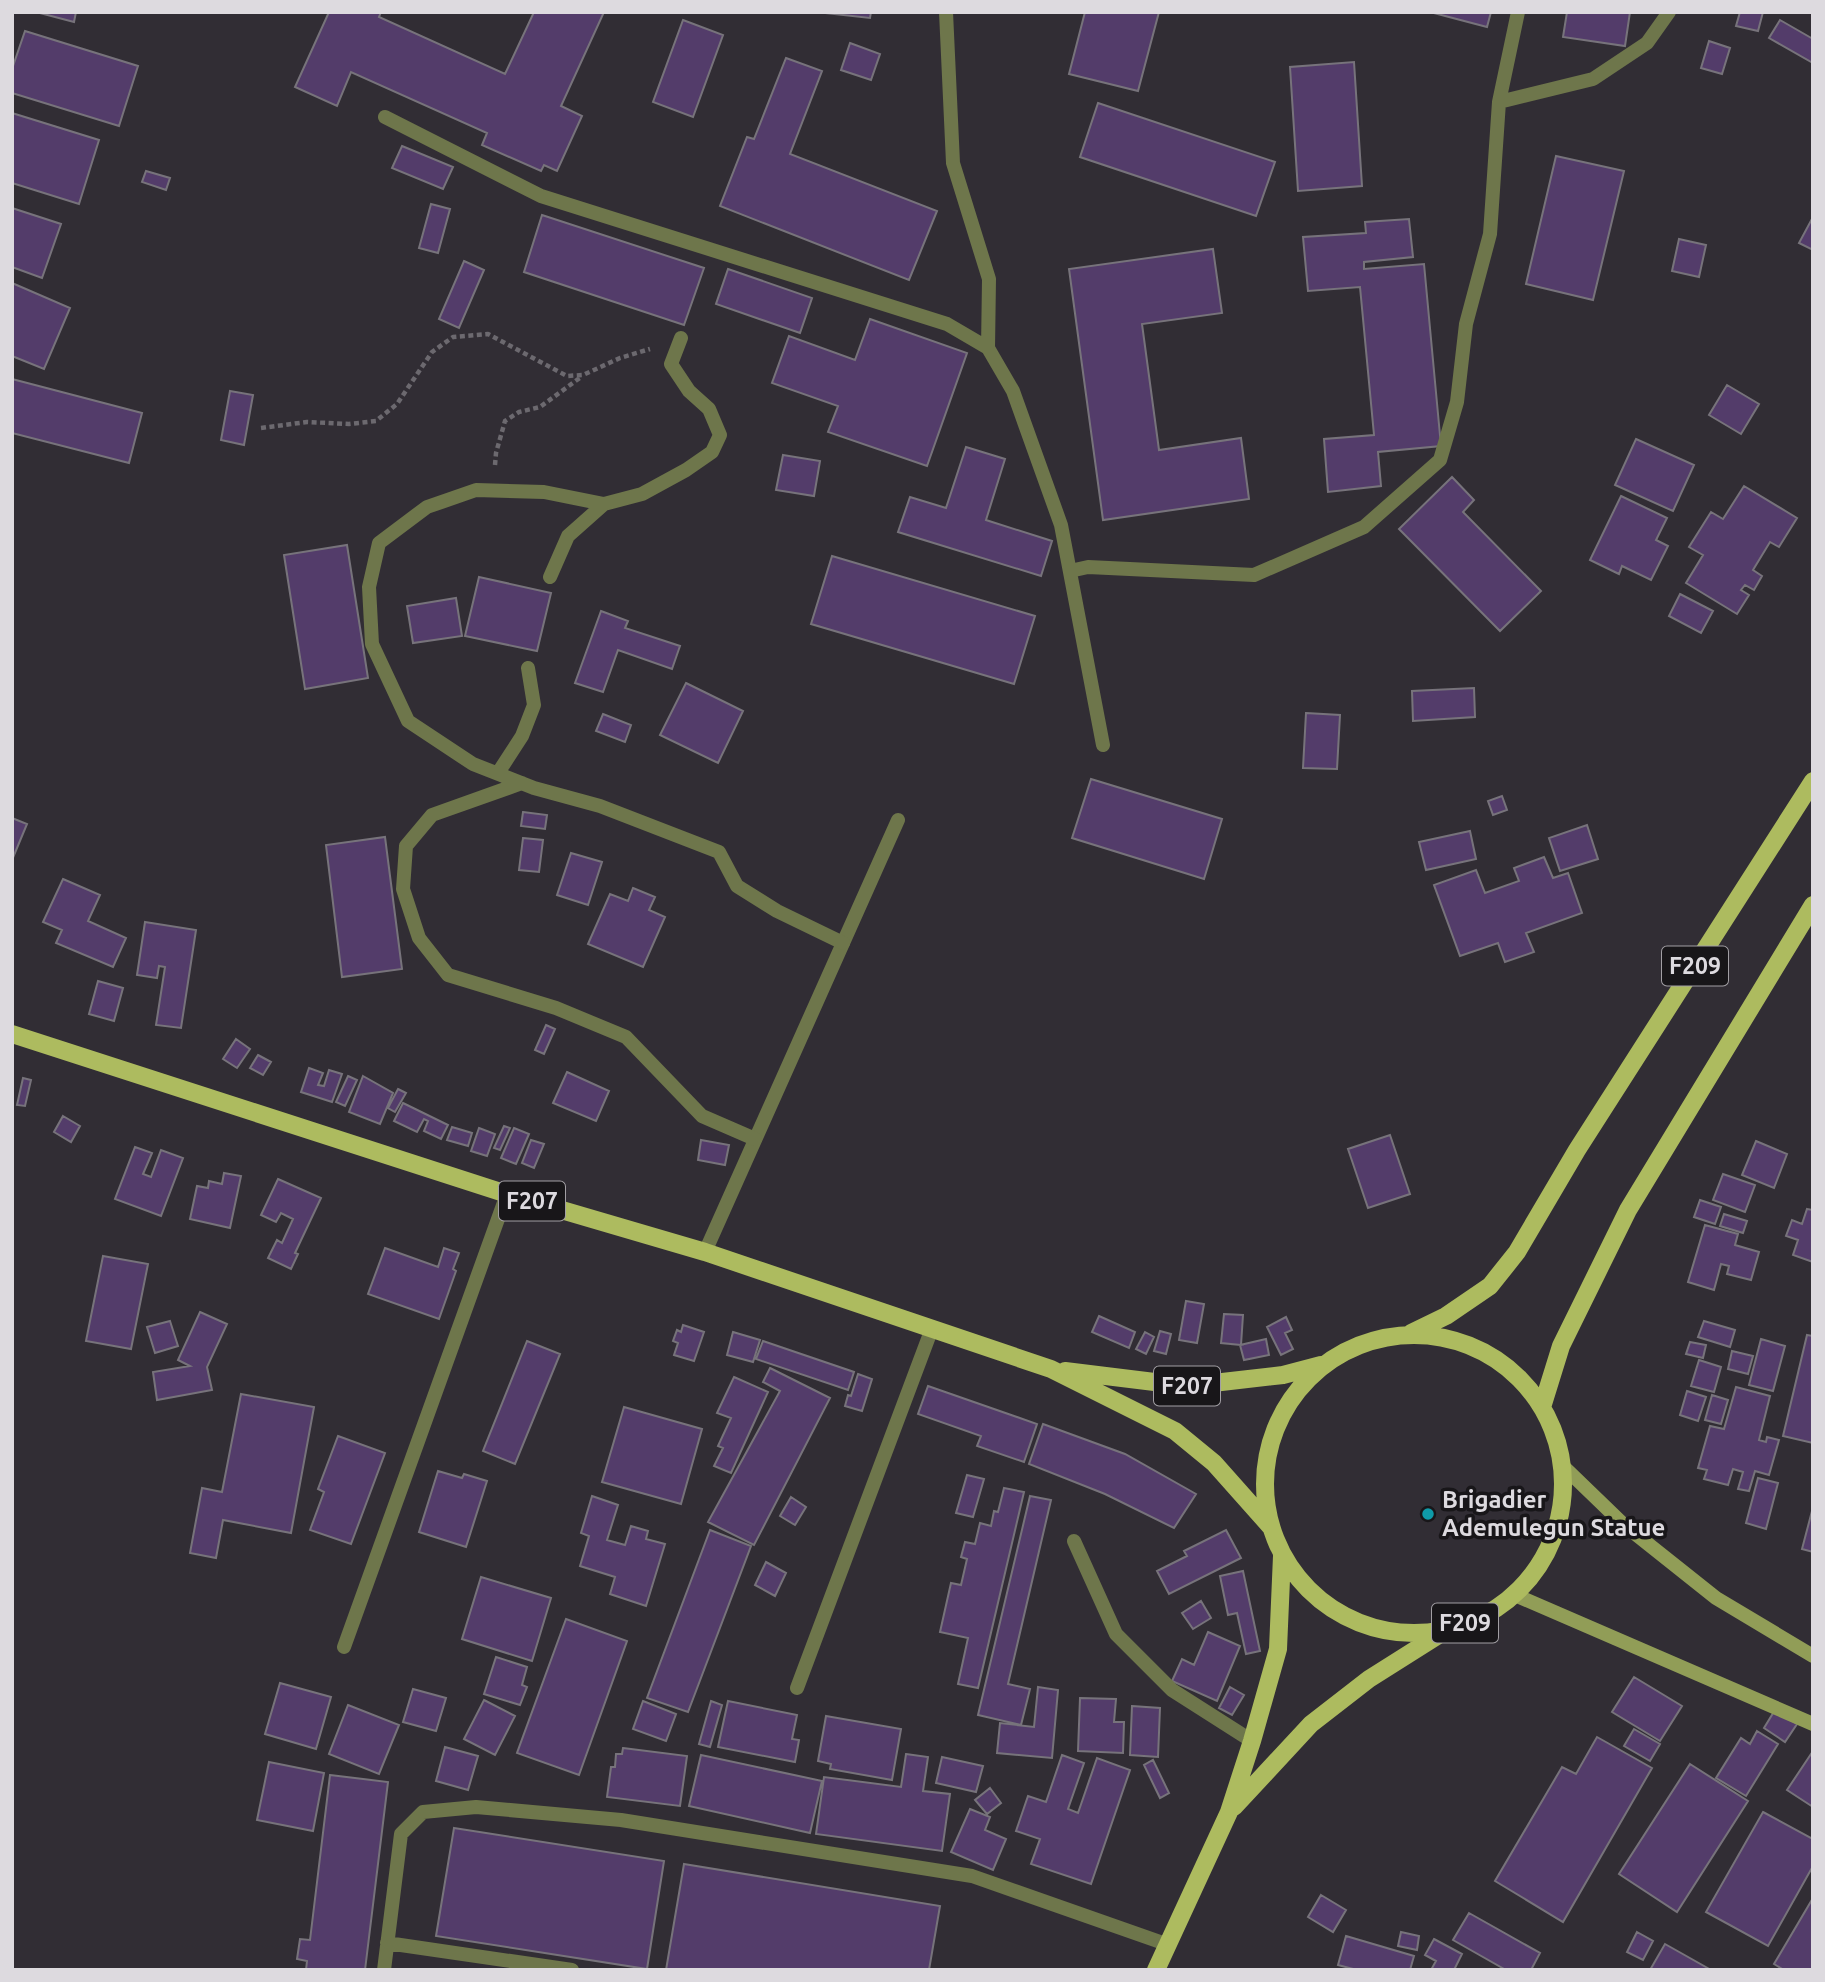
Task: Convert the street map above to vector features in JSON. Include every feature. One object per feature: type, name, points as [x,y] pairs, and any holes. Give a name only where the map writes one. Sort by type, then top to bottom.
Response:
[{"type":"main road","name":"F209","points":[[1446,1630],[1397,1633],[1351,1620],[1311,1593],[1282,1556],[1270,1526],[1264,1491],[1266,1455],[1277,1420],[1297,1390],[1323,1364],[1364,1345],[1411,1333],[1446,1316],[1490,1286],[1517,1252],[1577,1150],[1813,781]]},
{"type":"main road","name":"F209","points":[[1543,1404],[1561,1346],[1628,1210],[1813,905]]},
{"type":"main road","name":"F207","points":[[12,1034],[507,1194],[705,1252],[931,1331],[1051,1369],[1175,1431],[1214,1463],[1270,1526]]},
{"type":"main road","name":"F209","points":[[1229,1812],[1311,1724],[1369,1679],[1446,1630],[1483,1617],[1515,1595],[1545,1558],[1554,1537],[1562,1515],[1565,1468],[1543,1404],[1518,1374],[1486,1351],[1449,1337],[1411,1333]]},
{"type":"main road","name":"F207","points":[[1051,1369],[1187,1386],[1283,1375],[1323,1364]]},
{"type":"main road","points":[[1565,1468],[1623,1524],[1716,1598],[1813,1656]]},
{"type":"main road","name":"F209","points":[[1156,1970],[1229,1812],[1252,1741],[1278,1649],[1282,1556]]},
{"type":"main road","points":[[1515,1595],[1813,1724]]},
{"type":"street","points":[[946,12],[953,163],[989,279],[988,348]]},
{"type":"street","points":[[1070,571],[1088,567],[1254,575],[1364,527],[1440,460],[1457,402],[1466,324],[1490,234],[1499,102],[1518,12]]},
{"type":"street","points":[[1499,102],[1593,79],[1647,43],[1669,12]]},
{"type":"street","points":[[385,117],[541,196],[947,324],[988,348],[1013,391],[1061,525],[1103,745]]},
{"type":"street","points":[[681,338],[671,364],[689,391],[709,409],[720,435],[712,452],[642,494],[604,504],[544,492],[476,490],[427,507],[379,543],[369,587],[372,644],[408,721],[473,764],[522,783],[600,806],[719,852],[737,886],[777,911],[842,943]]},
{"type":"street","points":[[550,577],[568,536],[604,504]]},
{"type":"street","points":[[498,773],[523,736],[534,705],[527,668]]},
{"type":"street","points":[[522,783],[432,815],[407,846],[403,889],[419,938],[448,975],[556,1008],[626,1037],[702,1116],[755,1139]]},
{"type":"street","points":[[705,1252],[898,820]]},
{"type":"street","points":[[344,1647],[507,1194]]},
{"type":"street","points":[[797,1688],[931,1331]]},
{"type":"street","points":[[1074,1541],[1116,1634],[1172,1690],[1252,1741]]},
{"type":"street","points":[[384,1970],[401,1834],[423,1812],[476,1807],[621,1821],[972,1876],[1166,1944]]},
{"type":"street","points":[[387,1942],[572,1970]]},
{"type":"path","points":[[261,428],[307,422],[349,424],[376,421],[397,404],[432,352],[453,337],[488,334],[567,376],[583,375]]},
{"type":"path","points":[[495,491],[496,453],[505,421],[519,412],[540,407],[583,375],[620,358],[681,338]]},
{"type":"building","points":[[36,12],[76,12],[74,22]]},
{"type":"building","points":[[329,12],[381,12],[379,17],[505,74],[534,12],[604,12],[561,106],[582,116],[557,171],[544,165],[541,171],[482,145],[487,133],[351,72],[337,106],[295,87]]},
{"type":"building","points":[[816,12],[871,12],[870,18]]},
{"type":"building","points":[[1085,12],[1159,12],[1138,91],[1069,74]]},
{"type":"building","points":[[1430,12],[1491,12],[1487,27]]},
{"type":"building","points":[[1567,12],[1630,12],[1625,46],[1563,37]]},
{"type":"building","points":[[1740,12],[1763,12],[1758,31],[1736,26]]},
{"type":"building","points":[[683,20],[723,35],[693,117],[653,102]]},
{"type":"building","points":[[1780,20],[1813,39],[1813,63],[1769,38]]},
{"type":"building","points":[[25,31],[138,66],[119,126],[12,93],[12,69]]},
{"type":"building","points":[[1709,41],[1730,48],[1722,74],[1701,68]]},
{"type":"building","points":[[850,43],[880,54],[871,80],[841,70]]},
{"type":"building","points":[[786,58],[822,71],[790,154],[937,211],[909,280],[720,206],[747,137],[754,139]]},
{"type":"building","points":[[1354,62],[1362,186],[1298,191],[1290,67]]},
{"type":"building","points":[[1098,103],[1275,162],[1256,216],[1080,157]]},
{"type":"building","points":[[12,113],[99,140],[79,204],[12,183]]},
{"type":"building","points":[[402,146],[453,167],[443,189],[392,168]]},
{"type":"building","points":[[1556,156],[1624,171],[1593,300],[1526,284]]},
{"type":"building","points":[[146,171],[170,178],[166,190],[142,182]]},
{"type":"building","points":[[431,204],[450,209],[438,253],[419,248]]},
{"type":"building","points":[[12,208],[61,224],[42,278],[12,267]]},
{"type":"building","points":[[542,215],[704,268],[684,325],[524,272]]},
{"type":"building","points":[[1813,217],[1813,250],[1799,243]]},
{"type":"building","points":[[1409,219],[1413,257],[1364,262],[1364,269],[1424,264],[1441,446],[1378,452],[1381,486],[1328,492],[1324,439],[1374,435],[1360,287],[1308,291],[1303,237],[1366,233],[1365,222]]},
{"type":"building","points":[[1679,239],[1706,245],[1699,277],[1672,271]]},
{"type":"building","points":[[1213,249],[1222,313],[1142,324],[1159,450],[1241,438],[1249,499],[1103,520],[1069,269]]},
{"type":"building","points":[[464,261],[484,270],[459,328],[439,319]]},
{"type":"building","points":[[728,269],[812,298],[800,333],[716,304]]},
{"type":"building","points":[[12,283],[70,308],[44,369],[12,356]]},
{"type":"building","points":[[870,319],[967,353],[927,466],[828,432],[838,406],[772,383],[789,336],[855,360]]},
{"type":"building","points":[[12,379],[142,413],[129,463],[12,433]]},
{"type":"building","points":[[1727,385],[1759,404],[1741,434],[1709,415]]},
{"type":"building","points":[[230,391],[253,395],[244,445],[221,440]]},
{"type":"building","points":[[1636,439],[1694,465],[1673,511],[1615,485]]},
{"type":"building","points":[[966,447],[1005,459],[986,520],[1052,541],[1041,576],[898,532],[910,497],[946,508]]},
{"type":"building","points":[[783,455],[820,461],[814,496],[776,490]]},
{"type":"building","points":[[1452,477],[1474,500],[1463,512],[1541,591],[1500,631],[1399,529]]},
{"type":"building","points":[[1744,486],[1797,518],[1779,547],[1770,542],[1753,570],[1762,576],[1754,590],[1745,585],[1741,590],[1749,595],[1737,614],[1686,583],[1703,555],[1689,547],[1711,512],[1723,519]]},
{"type":"building","points":[[1621,496],[1667,518],[1656,540],[1668,546],[1651,580],[1622,566],[1619,574],[1590,560]]},
{"type":"building","points":[[347,545],[368,678],[305,689],[284,555]]},
{"type":"building","points":[[832,556],[1035,616],[1014,684],[811,624]]},
{"type":"building","points":[[479,577],[551,593],[537,651],[465,636]]},
{"type":"building","points":[[1680,594],[1713,611],[1701,633],[1669,616]]},
{"type":"building","points":[[456,598],[462,636],[413,643],[407,606]]},
{"type":"building","points":[[601,611],[628,621],[625,628],[680,646],[672,669],[618,650],[603,692],[575,683]]},
{"type":"building","points":[[686,683],[743,711],[718,763],[660,735]]},
{"type":"building","points":[[1474,688],[1475,717],[1413,721],[1412,691]]},
{"type":"building","points":[[1306,713],[1340,715],[1337,769],[1303,768]]},
{"type":"building","points":[[603,714],[631,725],[625,742],[596,731]]},
{"type":"building","points":[[1091,779],[1222,819],[1204,879],[1072,838]]},
{"type":"building","points":[[1502,796],[1507,810],[1493,815],[1488,801]]},
{"type":"building","points":[[523,812],[547,815],[545,829],[521,826]]},
{"type":"building","points":[[12,818],[27,824],[12,860]]},
{"type":"building","points":[[1587,825],[1598,859],[1560,871],[1549,838]]},
{"type":"building","points":[[1470,831],[1476,859],[1426,870],[1419,842]]},
{"type":"building","points":[[385,837],[402,969],[342,977],[326,845]]},
{"type":"building","points":[[523,838],[543,840],[539,872],[519,870]]},
{"type":"building","points":[[571,853],[602,862],[588,905],[557,895]]},
{"type":"building","points":[[1544,857],[1553,878],[1568,873],[1582,913],[1526,933],[1534,952],[1505,962],[1498,943],[1460,956],[1434,885],[1476,870],[1485,893],[1519,881],[1514,868]]},
{"type":"building","points":[[63,879],[100,895],[88,921],[126,938],[113,967],[56,943],[62,930],[43,922]]},
{"type":"building","points":[[633,888],[655,897],[649,910],[665,917],[643,967],[588,944],[610,894],[628,901]]},
{"type":"building","points":[[145,922],[196,930],[181,1028],[156,1025],[165,967],[159,966],[157,978],[137,975]]},
{"type":"building","points":[[98,981],[123,988],[114,1021],[89,1014]]},
{"type":"building","points":[[546,1025],[555,1029],[544,1054],[535,1050]]},
{"type":"building","points":[[236,1039],[250,1049],[237,1068],[223,1059]]},
{"type":"building","points":[[258,1055],[271,1062],[263,1075],[250,1068]]},
{"type":"building","points":[[309,1068],[323,1073],[318,1085],[324,1086],[329,1070],[342,1074],[332,1102],[301,1092]]},
{"type":"building","points":[[567,1072],[609,1091],[596,1121],[553,1103]]},
{"type":"building","points":[[348,1076],[357,1080],[345,1106],[336,1102]]},
{"type":"building","points":[[363,1076],[393,1093],[380,1124],[349,1112]]},
{"type":"building","points":[[23,1078],[31,1080],[25,1106],[17,1105]]},
{"type":"building","points":[[398,1089],[406,1093],[395,1112],[388,1108]]},
{"type":"building","points":[[403,1103],[448,1125],[441,1139],[424,1131],[428,1121],[424,1119],[417,1132],[394,1121]]},
{"type":"building","points":[[63,1116],[80,1126],[71,1142],[54,1132]]},
{"type":"building","points":[[504,1126],[510,1128],[500,1150],[494,1148]]},
{"type":"building","points":[[452,1127],[472,1133],[468,1146],[447,1140]]},
{"type":"building","points":[[479,1128],[495,1134],[487,1156],[471,1151]]},
{"type":"building","points":[[514,1128],[529,1134],[516,1164],[501,1158]]},
{"type":"building","points":[[1390,1135],[1410,1194],[1368,1208],[1348,1149]]},
{"type":"building","points":[[531,1140],[544,1144],[534,1168],[522,1163]]},
{"type":"building","points":[[701,1140],[729,1145],[725,1165],[698,1160]]},
{"type":"building","points":[[1756,1141],[1787,1154],[1774,1188],[1742,1175]]},
{"type":"building","points":[[135,1147],[152,1153],[143,1174],[151,1177],[161,1150],[183,1158],[161,1216],[115,1199]]},
{"type":"building","points":[[224,1173],[241,1176],[230,1228],[190,1219],[197,1186],[208,1188],[209,1181],[222,1184]]},
{"type":"building","points":[[1723,1174],[1755,1185],[1745,1212],[1713,1200]]},
{"type":"building","points":[[278,1179],[321,1198],[295,1253],[298,1254],[291,1269],[268,1258],[277,1240],[282,1243],[293,1219],[281,1213],[276,1222],[261,1215]]},
{"type":"building","points":[[1700,1200],[1721,1207],[1715,1224],[1694,1217]]},
{"type":"building","points":[[1807,1209],[1813,1210],[1813,1262],[1793,1255],[1798,1240],[1786,1236],[1792,1220],[1802,1224]]},
{"type":"building","points":[[1724,1214],[1747,1221],[1743,1233],[1720,1226]]},
{"type":"building","points":[[1705,1225],[1738,1234],[1735,1245],[1759,1252],[1751,1280],[1727,1274],[1729,1266],[1721,1264],[1714,1290],[1688,1282]]},
{"type":"building","points":[[385,1248],[438,1267],[444,1248],[459,1253],[453,1269],[456,1271],[439,1319],[368,1294]]},
{"type":"building","points":[[103,1256],[148,1264],[131,1349],[86,1341]]},
{"type":"building","points":[[1186,1301],[1204,1304],[1197,1343],[1179,1340]]},
{"type":"building","points":[[200,1312],[227,1324],[207,1367],[212,1390],[157,1400],[153,1372],[190,1366],[178,1360]]},
{"type":"building","points":[[1224,1314],[1243,1315],[1241,1345],[1221,1343]]},
{"type":"building","points":[[1099,1316],[1135,1332],[1129,1348],[1092,1332]]},
{"type":"building","points":[[1286,1317],[1292,1330],[1285,1333],[1293,1349],[1281,1355],[1267,1327]]},
{"type":"building","points":[[170,1321],[178,1346],[155,1353],[147,1327]]},
{"type":"building","points":[[1704,1321],[1735,1330],[1730,1347],[1698,1337]]},
{"type":"building","points":[[683,1325],[704,1332],[694,1361],[674,1355],[678,1343],[673,1341],[677,1330],[681,1332]]},
{"type":"building","points":[[1160,1331],[1171,1334],[1166,1354],[1154,1351]]},
{"type":"building","points":[[733,1332],[760,1340],[753,1362],[727,1355]]},
{"type":"building","points":[[1145,1332],[1154,1337],[1146,1354],[1136,1349]]},
{"type":"building","points":[[1807,1335],[1813,1336],[1813,1443],[1783,1436]]},
{"type":"building","points":[[1266,1339],[1269,1355],[1244,1360],[1240,1345]]},
{"type":"building","points":[[1761,1339],[1785,1346],[1773,1391],[1749,1385]]},
{"type":"building","points":[[527,1341],[560,1354],[515,1464],[483,1451]]},
{"type":"building","points":[[763,1341],[854,1372],[848,1390],[756,1359]]},
{"type":"building","points":[[1690,1342],[1706,1345],[1703,1358],[1686,1354]]},
{"type":"building","points":[[1732,1351],[1753,1356],[1748,1374],[1728,1369]]},
{"type":"building","points":[[1699,1360],[1721,1367],[1714,1392],[1691,1386]]},
{"type":"building","points":[[770,1368],[830,1398],[754,1545],[708,1522],[780,1391],[763,1382]]},
{"type":"building","points":[[858,1374],[872,1379],[862,1411],[845,1406]]},
{"type":"building","points":[[734,1377],[768,1392],[731,1473],[714,1466],[723,1448],[718,1446],[731,1418],[717,1413]]},
{"type":"building","points":[[928,1386],[1037,1424],[1024,1462],[977,1446],[981,1436],[918,1414]]},
{"type":"building","points":[[1736,1387],[1770,1396],[1759,1440],[1766,1442],[1767,1437],[1779,1440],[1769,1475],[1755,1471],[1749,1491],[1738,1489],[1743,1472],[1733,1469],[1728,1485],[1704,1479],[1707,1470],[1698,1468],[1710,1426],[1724,1429]]},
{"type":"building","points":[[1687,1391],[1706,1397],[1698,1421],[1680,1415]]},
{"type":"building","points":[[241,1394],[314,1407],[291,1533],[223,1520],[216,1558],[190,1553],[202,1488],[222,1492]]},
{"type":"building","points":[[1712,1395],[1728,1400],[1721,1424],[1705,1420]]},
{"type":"building","points":[[624,1407],[702,1429],[681,1504],[602,1482]]},
{"type":"building","points":[[1043,1424],[1125,1454],[1196,1494],[1174,1528],[1105,1494],[1029,1464]]},
{"type":"building","points":[[338,1436],[385,1453],[351,1544],[310,1530],[324,1492],[318,1489]]},
{"type":"building","points":[[438,1471],[462,1478],[464,1474],[487,1481],[466,1547],[419,1532]]},
{"type":"building","points":[[967,1475],[984,1479],[973,1517],[956,1513]]},
{"type":"building","points":[[1758,1478],[1778,1483],[1766,1529],[1746,1523]]},
{"type":"building","points":[[1004,1488],[1024,1492],[978,1688],[958,1684],[968,1638],[940,1632],[951,1583],[961,1585],[967,1559],[961,1557],[965,1542],[975,1544],[980,1523],[991,1526]]},
{"type":"building","points":[[592,1496],[618,1505],[607,1540],[625,1545],[631,1526],[648,1531],[646,1539],[665,1544],[646,1606],[610,1594],[615,1577],[580,1566],[589,1536],[581,1533]]},
{"type":"building","points":[[1030,1496],[1051,1500],[1008,1684],[1030,1689],[1021,1725],[978,1715]]},
{"type":"building","points":[[791,1497],[806,1507],[795,1525],[780,1516]]},
{"type":"building","points":[[1813,1511],[1813,1552],[1802,1549]]},
{"type":"building","points":[[710,1530],[751,1546],[688,1712],[647,1698]]},
{"type":"building","points":[[1226,1530],[1241,1558],[1169,1594],[1157,1571],[1187,1556],[1184,1551]]},
{"type":"building","points":[[766,1562],[786,1573],[775,1596],[755,1585]]},
{"type":"building","points":[[1243,1571],[1260,1651],[1246,1654],[1237,1613],[1228,1615],[1220,1576]]},
{"type":"building","points":[[481,1577],[551,1598],[532,1661],[462,1639]]},
{"type":"building","points":[[1201,1601],[1211,1618],[1193,1629],[1182,1613]]},
{"type":"building","points":[[566,1619],[627,1641],[579,1775],[517,1753]]},
{"type":"building","points":[[1208,1632],[1240,1646],[1217,1701],[1172,1681],[1182,1659],[1194,1665]]},
{"type":"building","points":[[496,1657],[527,1667],[522,1685],[527,1687],[520,1705],[484,1694]]},
{"type":"building","points":[[1634,1677],[1682,1706],[1660,1741],[1612,1712]]},
{"type":"building","points":[[280,1683],[331,1697],[316,1749],[265,1734]]},
{"type":"building","points":[[1038,1687],[1058,1690],[1052,1758],[997,1753],[1000,1723],[1034,1727]]},
{"type":"building","points":[[1230,1687],[1244,1695],[1232,1715],[1219,1708]]},
{"type":"building","points":[[413,1689],[446,1698],[436,1731],[403,1722]]},
{"type":"building","points":[[1080,1698],[1116,1699],[1114,1722],[1124,1722],[1123,1753],[1078,1751]]},
{"type":"building","points":[[484,1700],[515,1716],[495,1755],[464,1739]]},
{"type":"building","points":[[643,1701],[676,1714],[666,1741],[633,1729]]},
{"type":"building","points":[[711,1701],[722,1705],[710,1747],[699,1744]]},
{"type":"building","points":[[728,1701],[797,1715],[792,1739],[799,1740],[795,1762],[718,1747]]},
{"type":"building","points":[[348,1705],[399,1725],[379,1774],[329,1754]]},
{"type":"building","points":[[1132,1706],[1160,1708],[1158,1757],[1130,1755]]},
{"type":"building","points":[[1775,1710],[1797,1724],[1785,1742],[1764,1728]]},
{"type":"building","points":[[826,1716],[901,1729],[892,1780],[830,1769],[831,1764],[818,1761]]},
{"type":"building","points":[[1634,1729],[1660,1744],[1650,1761],[1624,1746]]},
{"type":"building","points":[[1757,1731],[1778,1744],[1746,1796],[1716,1778],[1741,1738],[1750,1744]]},
{"type":"building","points":[[1597,1737],[1652,1768],[1563,1922],[1495,1881],[1562,1767],[1576,1774]]},
{"type":"building","points":[[445,1747],[478,1756],[468,1790],[436,1781]]},
{"type":"building","points":[[623,1748],[687,1756],[680,1806],[607,1797],[611,1767],[615,1767],[616,1754],[622,1754]]},
{"type":"building","points":[[1813,1751],[1813,1807],[1787,1790]]},
{"type":"building","points":[[906,1754],[928,1757],[923,1791],[950,1794],[942,1851],[816,1834],[824,1777],[901,1787]]},
{"type":"building","points":[[701,1755],[822,1781],[810,1833],[689,1806]]},
{"type":"building","points":[[1062,1755],[1084,1763],[1068,1809],[1078,1813],[1097,1758],[1130,1770],[1091,1884],[1031,1864],[1040,1839],[1016,1831],[1028,1796],[1046,1802]]},
{"type":"building","points":[[942,1757],[983,1766],[976,1792],[936,1783]]},
{"type":"building","points":[[1153,1760],[1169,1793],[1160,1798],[1144,1765]]},
{"type":"building","points":[[269,1762],[324,1773],[313,1831],[257,1820]]},
{"type":"building","points":[[1690,1764],[1748,1801],[1677,1912],[1619,1874]]},
{"type":"building","points":[[330,1775],[388,1782],[365,1970],[306,1970],[307,1961],[297,1959],[300,1939],[310,1940]]},
{"type":"building","points":[[990,1788],[1001,1803],[987,1814],[975,1800]]},
{"type":"building","points":[[970,1809],[990,1817],[985,1830],[1006,1839],[993,1870],[951,1852]]},
{"type":"building","points":[[1763,1812],[1813,1839],[1813,1866],[1768,1946],[1706,1912]]},
{"type":"building","points":[[454,1828],[664,1861],[647,1969],[436,1936]]},
{"type":"building","points":[[684,1864],[940,1906],[929,1970],[666,1970]]},
{"type":"building","points":[[1321,1895],[1346,1910],[1333,1932],[1308,1917]]},
{"type":"building","points":[[1813,1898],[1813,1970],[1784,1970],[1774,1964]]},
{"type":"building","points":[[1469,1913],[1540,1953],[1531,1970],[1506,1970],[1453,1940]]},
{"type":"building","points":[[1401,1932],[1419,1936],[1417,1950],[1398,1946]]},
{"type":"building","points":[[1637,1932],[1653,1941],[1643,1960],[1627,1952]]},
{"type":"building","points":[[1346,1936],[1414,1956],[1410,1970],[1357,1970],[1338,1965]]},
{"type":"building","points":[[1434,1939],[1462,1954],[1454,1970],[1431,1970],[1436,1961],[1425,1955]]},
{"type":"building","points":[[1665,1944],[1711,1970],[1650,1970]]},
{"type":"place","name":"Brigadier Ademulegun Statue","points":[[1428,1514]]}]
